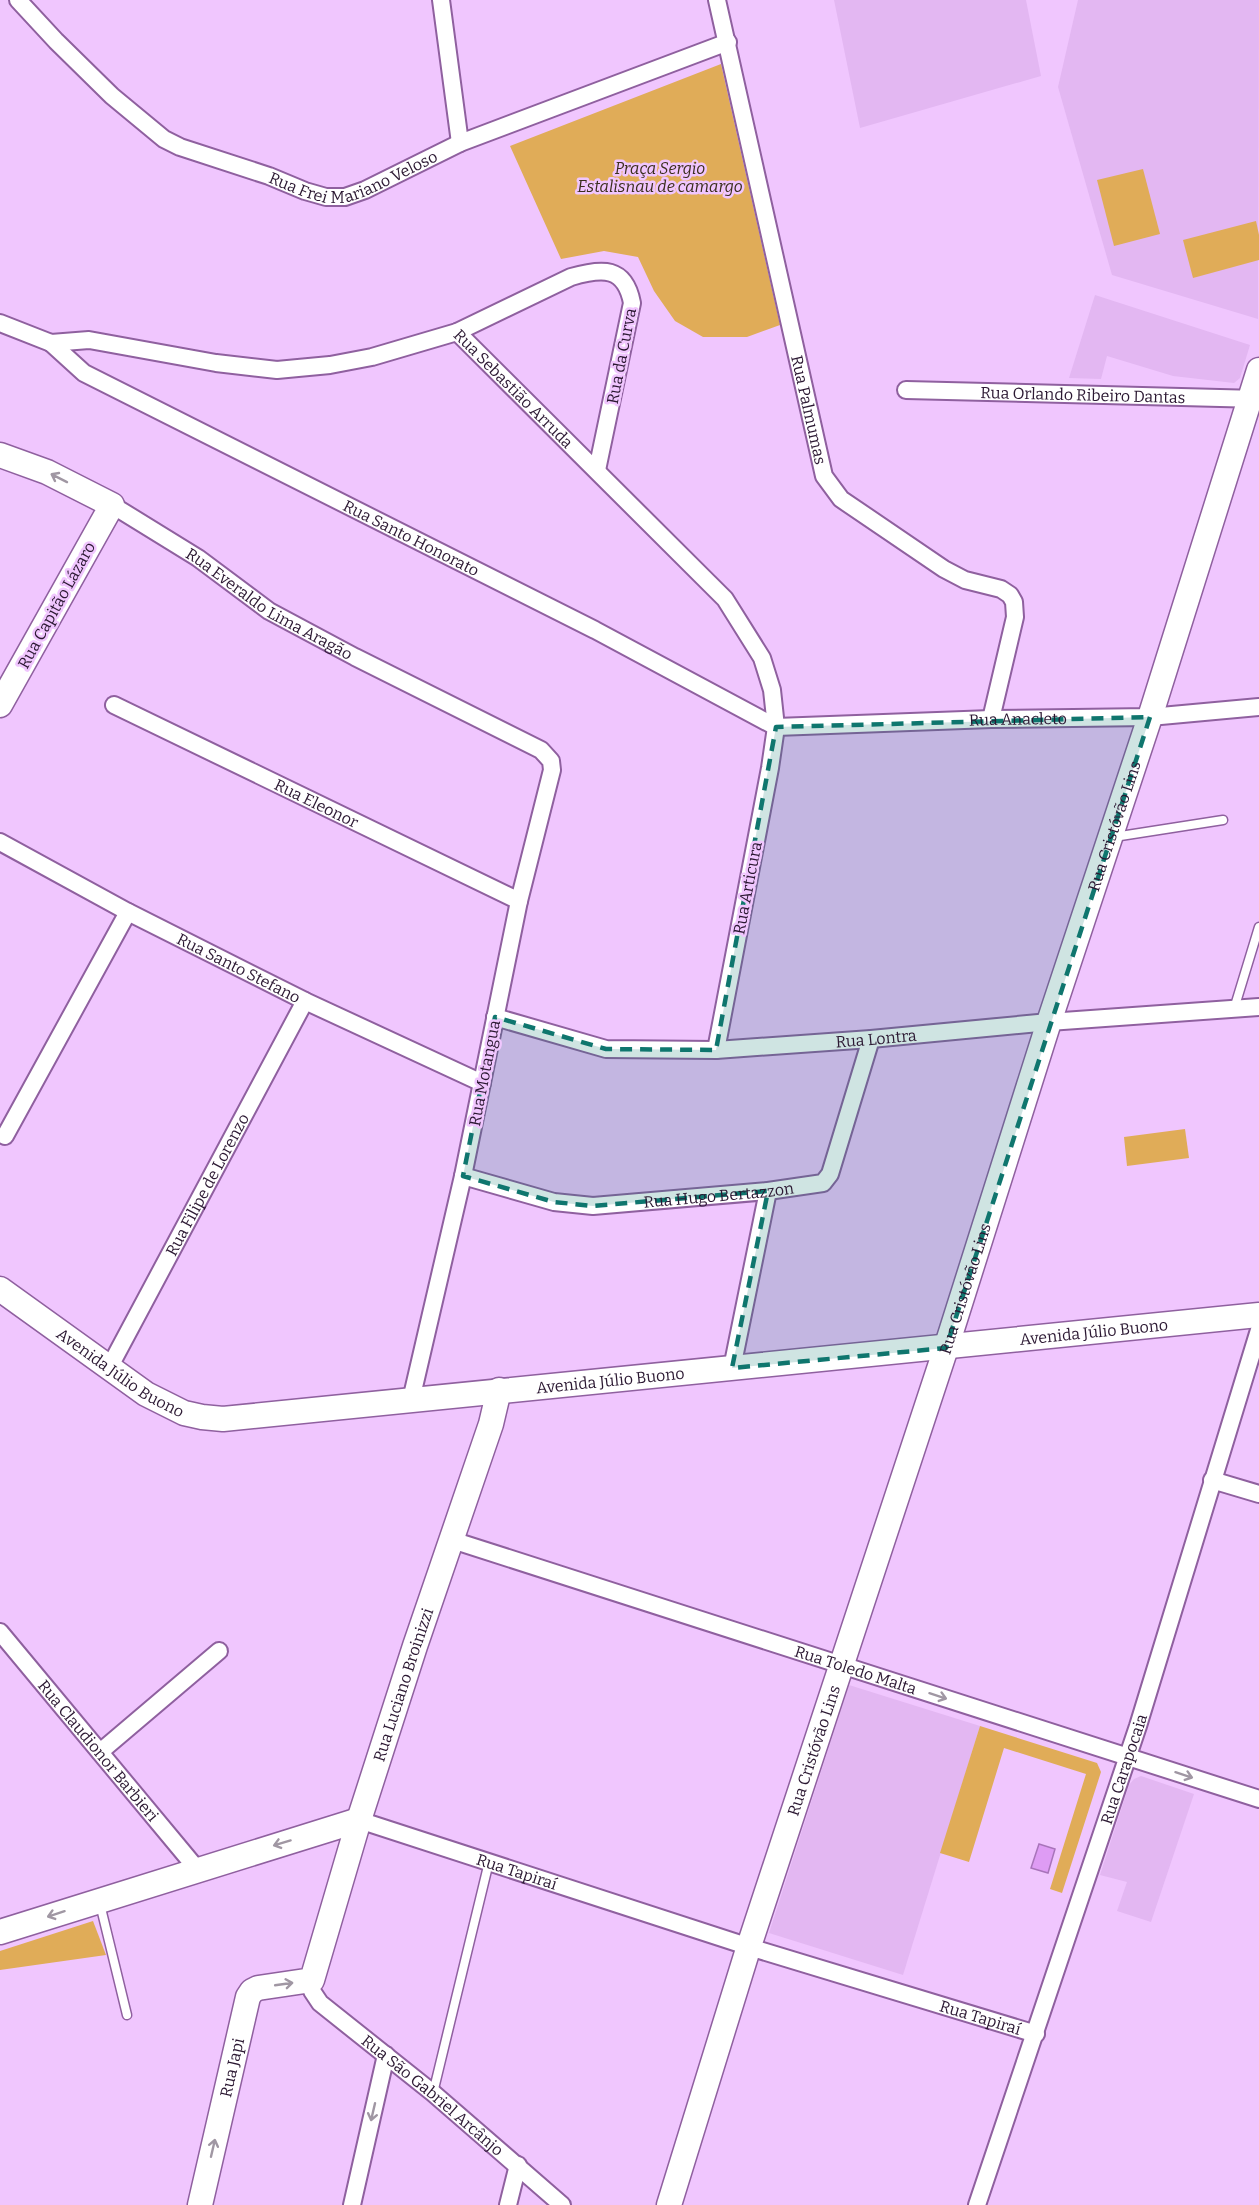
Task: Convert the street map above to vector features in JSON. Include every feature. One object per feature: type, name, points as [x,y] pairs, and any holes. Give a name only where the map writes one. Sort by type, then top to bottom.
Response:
[{"type":"street","name":"Rua Frei Mariano Veloso","points":[[18,0],[112,96],[164,139],[180,147],[326,197],[345,197],[365,190],[460,143],[728,42]]},
{"type":"street","points":[[441,0],[460,143]]},
{"type":"street","name":"Rua Palmumas","points":[[717,0],[824,476],[842,499],[944,569],[965,580],[1001,589],[1010,595],[1014,602],[1015,617],[991,719]]},
{"type":"street","name":"Rua da Curva","points":[[457,332],[571,277],[601,271],[617,274],[631,294],[632,311],[597,470]]},
{"type":"street","name":"Rua Sebastião Arruda","points":[[0,323],[51,343],[89,340],[216,363],[277,370],[330,365],[372,357],[457,332],[725,599],[762,658],[772,690],[776,726]]},
{"type":"street","name":"Rua Santo Honorato","points":[[51,343],[84,373],[595,630],[776,726]]},
{"type":"street","name":"Rua Cristóvão Lins","points":[[669,2205],[749,1946],[1254,399],[1259,370]]},
{"type":"street","name":"Rua Orlando Ribeiro Dantas","points":[[906,390],[1254,399]]},
{"type":"street","name":"Rua Everaldo Lima Aragão","points":[[0,455],[47,472],[112,504],[198,558],[269,611],[355,657],[541,750]]},
{"type":"street","name":"Rua Capitão Lázaro","points":[[0,705],[112,504]]},
{"type":"street","name":"Rua Eleonor","points":[[114,705],[519,901]]},
{"type":"street","name":"Rua Anacleto","points":[[776,726],[991,719],[1150,717],[1259,707]]},
{"type":"street","name":"Rua Articura","points":[[716,1050],[776,726]]},
{"type":"street","name":"Rua Motangua","points":[[411,1400],[463,1176],[519,901],[552,770],[551,761],[541,750]]},
{"type":"street","name":"Rua Santo Stefano","points":[[0,842],[128,912],[305,1001],[482,1083]]},
{"type":"street","points":[[5,1136],[128,912]]},
{"type":"street","name":"Rua Filipe de Lorenzo","points":[[109,1368],[305,1001]]},
{"type":"street","name":"Rua Lontra","points":[[495,1017],[606,1049],[716,1050],[1259,1007]]},
{"type":"street","name":"Rua Hugo Bertazzon","points":[[463,1176],[554,1202],[593,1206],[817,1185],[827,1180],[871,1039]]},
{"type":"street","points":[[732,1368],[768,1191]]},
{"type":"street","name":"Avenida Júlio Buono","points":[[0,1289],[146,1394],[184,1413],[223,1419],[1259,1315]]},
{"type":"street","name":"Rua Carapocaia","points":[[977,2205],[1128,1757],[1259,1330]]},
{"type":"street","name":"Rua Luciano Broinizzi","points":[[312,1980],[350,1831],[452,1540],[491,1424],[499,1390]]},
{"type":"street","points":[[1212,1480],[1259,1494]]},
{"type":"street","name":"Rua Toledo Malta","points":[[452,1540],[1259,1799]]},
{"type":"street","name":"Rua Claudionor Barbieri","points":[[0,1632],[197,1869]]},
{"type":"street","points":[[99,1752],[219,1651]]},
{"type":"street","points":[[0,1932],[197,1869],[350,1831]]},
{"type":"street","name":"Rua Tapiraí","points":[[350,1831],[489,1862],[749,1946],[1036,2034]]},
{"type":"street","name":"Rua São Gabriel Arcânjo","points":[[312,1980],[312,1991],[320,2003],[433,2093],[562,2205]]},
{"type":"street","name":"Rua Japi","points":[[200,2205],[248,1997],[258,1988],[312,1980]]},
{"type":"street","points":[[352,2205],[386,2055]]},
{"type":"street","points":[[508,2205],[518,2165]]},
{"type":"lane","points":[[1111,837],[1223,820]]},
{"type":"lane","points":[[1233,1009],[1259,927]]},
{"type":"lane","points":[[433,2093],[489,1862]]},
{"type":"lane","points":[[99,1900],[127,2015]]},
{"type":"highlighted area","points":[[1150,717],[946,1348],[732,1368],[768,1191],[593,1206],[554,1202],[463,1176],[495,1017],[606,1049],[716,1050],[776,727]]},
{"type":"shaded area","points":[[834,0],[1026,0],[1041,76],[860,128]]},
{"type":"shaded area","points":[[1078,0],[1259,0],[1258,319],[1112,275],[1058,87]]},
{"type":"shaded area","points":[[1095,295],[1250,345],[1240,378],[1234,383],[1173,376],[1107,356],[1101,379],[1069,378]]},
{"type":"shaded area","points":[[849,1685],[980,1726],[903,1975],[769,1933]]},
{"type":"shaded area","points":[[1141,1776],[1194,1794],[1151,1922],[1117,1911],[1127,1882],[1100,1875],[1129,1785]]},
{"type":"shaded area","points":[[1039,1844],[1055,1849],[1048,1873],[1031,1868]]},
{"type":"green space","name":"Praça Sergio Estalisnau de camargo","points":[[721,64],[780,325],[747,337],[703,337],[675,321],[654,291],[638,257],[604,251],[561,259],[510,146]]},
{"type":"green space","points":[[1143,169],[1160,234],[1114,246],[1097,180]]},
{"type":"green space","points":[[1256,221],[1259,235],[1259,260],[1193,278],[1183,240]]},
{"type":"green space","points":[[1185,1129],[1189,1158],[1127,1166],[1124,1137]]},
{"type":"green space","points":[[980,1726],[1097,1763],[1101,1772],[1062,1893],[1050,1889],[1086,1774],[1004,1748],[969,1862],[940,1853]]},
{"type":"green space","points":[[93,1921],[106,1955],[0,1970],[0,1951]]}]
